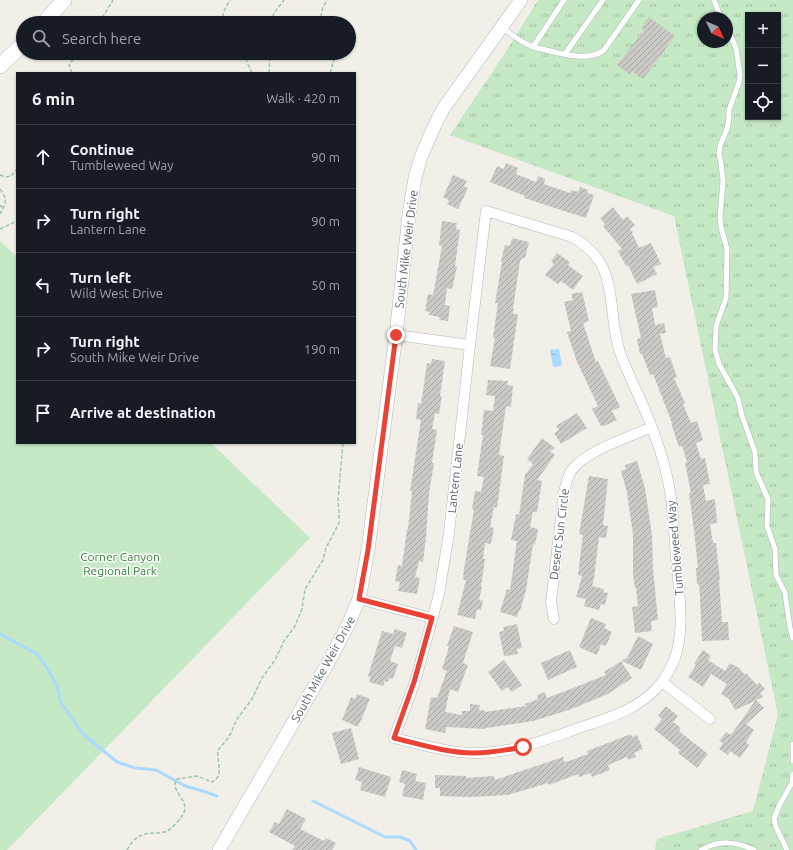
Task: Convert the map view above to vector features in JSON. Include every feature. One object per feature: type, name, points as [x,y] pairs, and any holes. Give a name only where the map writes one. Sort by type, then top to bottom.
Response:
[{"type":"main road","points":[[50,16],[64,0]]},
{"type":"main road","points":[[0,66],[16,51]]},
{"type":"street","name":"South Mike Weir Drive","points":[[219,850],[328,662],[348,626],[359,599],[368,550],[396,335],[409,215],[415,178],[421,157],[443,109],[521,0]]},
{"type":"street","name":"Lantern Lane","points":[[394,738],[414,682],[439,594],[449,533],[486,211]]},
{"type":"street","name":"Tumbleweed Way","points":[[394,738],[434,748],[472,753],[500,752],[523,747],[631,709],[647,697],[662,682],[677,652],[681,618],[670,491],[657,440],[621,356],[614,324],[608,282],[598,258],[582,242],[572,236],[486,211]]},
{"type":"street","points":[[396,335],[470,345]]},
{"type":"street","name":"Desert Sun Circle","points":[[554,619],[550,602],[564,492],[566,481],[570,472],[576,465],[592,453],[652,427]]},
{"type":"street","points":[[359,599],[432,618]]},
{"type":"street","points":[[662,682],[710,719]]},
{"type":"lane","points":[[533,46],[564,0]]},
{"type":"lane","points":[[565,54],[603,0]]},
{"type":"lane","points":[[501,27],[521,41],[533,46],[565,54],[585,57],[598,55],[604,50],[639,0]]},
{"type":"lane","points":[[714,0],[719,12]]},
{"type":"lane","points":[[733,41],[736,48],[740,75],[729,110],[727,129],[720,146],[719,154],[722,163],[723,182],[720,216],[721,227],[727,249],[726,298],[716,326],[715,350],[719,364],[738,398],[742,416],[755,452],[756,472],[768,499],[767,526],[775,549],[776,575],[785,593],[790,628],[793,638]]},
{"type":"lane","points":[[793,744],[793,761]]},
{"type":"lane","points":[[787,850],[774,820],[779,806],[792,783],[793,774]]},
{"type":"lane","points":[[701,850],[711,845],[723,842],[745,846],[754,850]]},
{"type":"path","points":[[103,16],[113,0]]},
{"type":"path","points":[[223,16],[230,0]]},
{"type":"path","points":[[273,16],[284,0]]},
{"type":"path","points":[[321,16],[322,10],[327,0]]},
{"type":"path","points":[[72,72],[69,65],[73,60]]},
{"type":"path","points":[[246,60],[252,72]]},
{"type":"path","points":[[269,72],[270,60]]},
{"type":"path","points":[[330,72],[334,60]]},
{"type":"path","points":[[0,175],[6,177],[11,176],[16,170]]},
{"type":"path","points":[[0,189],[6,198],[0,214]]},
{"type":"path","points":[[0,205],[3,208]]},
{"type":"path","points":[[0,229],[16,221]]},
{"type":"path","points":[[127,850],[133,841],[139,836],[146,833],[165,832],[170,829],[182,815],[184,811],[184,804],[174,786],[177,779],[197,776],[212,782],[217,778],[220,772],[218,750],[229,737],[237,719],[252,699],[262,678],[275,660],[284,641],[295,626],[302,609],[306,589],[323,560],[326,548],[338,523],[338,500],[343,444]]},
{"type":"green space","points":[[538,0],[793,0],[793,850],[655,850],[657,839],[753,811],[778,715],[674,216],[450,135],[505,53]]},
{"type":"green space","name":"Corner Canyon Regional Park","points":[[0,241],[16,256],[16,444],[212,444],[310,538],[7,850],[0,850]]},
{"type":"water","points":[[559,349],[562,366],[553,367],[550,350]]},
{"type":"building","points":[[649,17],[675,36],[643,79],[632,71],[630,75],[617,65],[644,30],[641,28]]},
{"type":"building","points":[[506,163],[518,168],[516,174],[536,182],[538,176],[545,179],[544,184],[570,193],[572,190],[578,192],[580,187],[588,190],[587,193],[594,195],[586,218],[524,198],[525,196],[490,182],[497,166],[504,169]]},
{"type":"building","points":[[453,175],[467,181],[464,186],[468,188],[458,209],[447,204],[449,200],[443,197]]},
{"type":"building","points":[[613,207],[623,220],[627,216],[635,225],[630,229],[633,232],[632,233],[639,248],[651,243],[661,264],[653,267],[657,274],[637,284],[628,265],[626,266],[618,251],[622,249],[603,226],[605,224],[600,218]]},
{"type":"building","points":[[442,221],[457,223],[456,229],[460,230],[455,266],[457,266],[452,289],[447,288],[445,305],[450,306],[448,321],[439,320],[440,317],[429,315],[430,312],[425,311],[428,294],[433,295],[442,246],[439,245]]},
{"type":"building","points":[[512,238],[529,242],[525,258],[522,258],[520,261],[513,309],[513,314],[518,314],[510,369],[490,366],[495,338],[493,337],[498,303],[495,303],[501,261],[505,245],[510,246]]},
{"type":"building","points":[[557,253],[570,262],[568,265],[583,276],[573,290],[561,281],[558,284],[545,275],[554,264],[551,261]]},
{"type":"building","points":[[655,290],[658,307],[652,308],[655,325],[664,323],[666,333],[660,334],[666,358],[670,357],[677,377],[674,378],[685,403],[683,404],[691,423],[697,421],[703,440],[696,443],[701,459],[705,458],[710,484],[703,485],[706,501],[715,499],[717,523],[710,524],[713,543],[716,543],[722,622],[728,622],[729,640],[702,641],[699,584],[697,584],[696,568],[698,568],[689,493],[691,493],[685,463],[687,462],[682,446],[679,447],[672,423],[653,374],[650,375],[642,354],[640,354],[637,339],[641,338],[631,294]]},
{"type":"building","points":[[582,292],[589,321],[583,323],[596,362],[598,361],[620,407],[612,411],[617,420],[604,426],[601,426],[592,409],[598,406],[577,362],[567,332],[571,331],[564,302],[573,300],[571,294]]},
{"type":"building","points":[[432,359],[445,361],[439,414],[435,413],[432,429],[437,430],[432,463],[434,463],[429,494],[423,562],[419,561],[415,577],[420,578],[417,594],[398,591],[400,582],[395,581],[398,565],[402,566],[408,529],[412,491],[410,491],[421,420],[416,419],[418,403],[421,404],[427,363],[431,364]]},
{"type":"building","points":[[488,380],[508,381],[507,385],[513,386],[511,407],[506,406],[499,455],[504,456],[497,508],[494,507],[490,527],[494,528],[491,544],[485,543],[483,559],[485,559],[479,600],[483,601],[481,610],[477,609],[475,619],[457,615],[466,580],[463,580],[463,575],[474,510],[472,509],[475,491],[481,492],[484,477],[477,476],[483,435],[481,435],[484,410],[493,411],[495,396],[486,395]]},
{"type":"building","points":[[577,413],[587,428],[561,444],[554,433],[559,430],[556,426]]},
{"type":"building","points":[[542,438],[555,448],[550,451],[555,455],[537,480],[542,481],[537,512],[533,512],[530,527],[538,529],[535,545],[533,544],[526,590],[517,617],[500,612],[507,589],[510,590],[517,541],[511,540],[516,514],[519,515],[525,475],[533,464],[527,459]]},
{"type":"building","points":[[637,461],[645,488],[652,535],[653,569],[658,620],[651,621],[652,631],[635,633],[632,607],[638,606],[633,575],[633,535],[627,492],[621,471],[626,469],[625,465]]},
{"type":"building","points":[[589,476],[608,479],[603,525],[608,526],[606,538],[599,537],[592,586],[604,589],[603,592],[608,593],[605,605],[601,604],[599,610],[584,606],[586,599],[576,597],[582,576],[578,575],[583,535],[579,534]]},
{"type":"building","points":[[591,618],[606,624],[604,628],[612,632],[606,646],[601,644],[597,655],[579,647]]},
{"type":"building","points":[[517,624],[522,648],[517,649],[518,654],[504,656],[499,632],[504,631],[503,627]]},
{"type":"building","points":[[454,626],[473,632],[463,663],[468,665],[458,692],[450,689],[445,712],[462,715],[462,711],[470,711],[470,704],[480,705],[479,710],[486,711],[485,712],[526,706],[525,704],[538,699],[537,695],[545,692],[547,698],[606,675],[604,672],[621,661],[632,678],[608,694],[569,710],[533,721],[485,729],[446,727],[445,733],[425,729],[431,697],[437,698],[447,671],[442,669],[449,647],[447,646]]},
{"type":"building","points":[[395,629],[407,633],[402,648],[395,646],[390,661],[398,664],[393,679],[389,678],[388,682],[385,681],[383,686],[369,682],[371,677],[368,676],[382,631],[393,634]]},
{"type":"building","points":[[638,636],[653,644],[641,670],[622,661],[627,658]]},
{"type":"building","points":[[570,650],[577,667],[548,680],[541,663]]},
{"type":"building","points":[[703,650],[711,656],[708,660],[725,671],[730,663],[739,668],[745,675],[746,673],[757,685],[759,682],[765,689],[760,693],[763,697],[756,700],[764,708],[746,724],[754,730],[746,742],[749,745],[740,758],[730,751],[728,755],[719,749],[723,743],[719,741],[726,732],[731,735],[755,701],[735,710],[729,699],[721,694],[727,684],[711,674],[703,687],[688,677]]},
{"type":"building","points":[[504,660],[522,685],[512,692],[507,687],[502,691],[488,672]]},
{"type":"building","points":[[357,694],[370,699],[358,727],[342,720],[351,697],[355,699]]},
{"type":"building","points":[[666,706],[678,716],[673,722],[681,728],[679,731],[708,754],[697,768],[678,753],[680,750],[654,729],[662,719],[658,716]]},
{"type":"building","points":[[351,728],[359,759],[341,764],[332,733]]},
{"type":"building","points":[[631,734],[632,737],[637,735],[643,749],[634,753],[636,757],[628,760],[627,757],[608,765],[610,770],[592,777],[590,773],[579,777],[578,774],[549,785],[548,783],[508,795],[470,797],[440,796],[440,788],[435,788],[435,775],[466,776],[466,778],[494,776],[495,780],[563,757],[564,762],[569,761],[588,754],[587,751]]},
{"type":"building","points":[[359,767],[391,777],[385,797],[360,790],[362,782],[355,780]]},
{"type":"building","points":[[402,770],[417,774],[415,781],[426,783],[423,800],[402,796],[405,784],[399,782]]},
{"type":"building","points":[[287,809],[306,819],[300,829],[324,841],[326,838],[336,843],[332,850],[292,850],[295,846],[269,832],[275,822],[279,824]]},
{"type":"waterway","points":[[0,634],[37,654],[57,686],[61,703],[83,734],[117,762],[135,768],[156,770],[185,786],[217,796]]},
{"type":"waterway","points":[[313,801],[385,837],[400,837],[410,841],[416,850]]},
{"type":"route","points":[[396,335],[368,550],[359,599],[432,618],[422,657],[394,738],[434,748],[472,753],[500,752],[523,747]]}]
